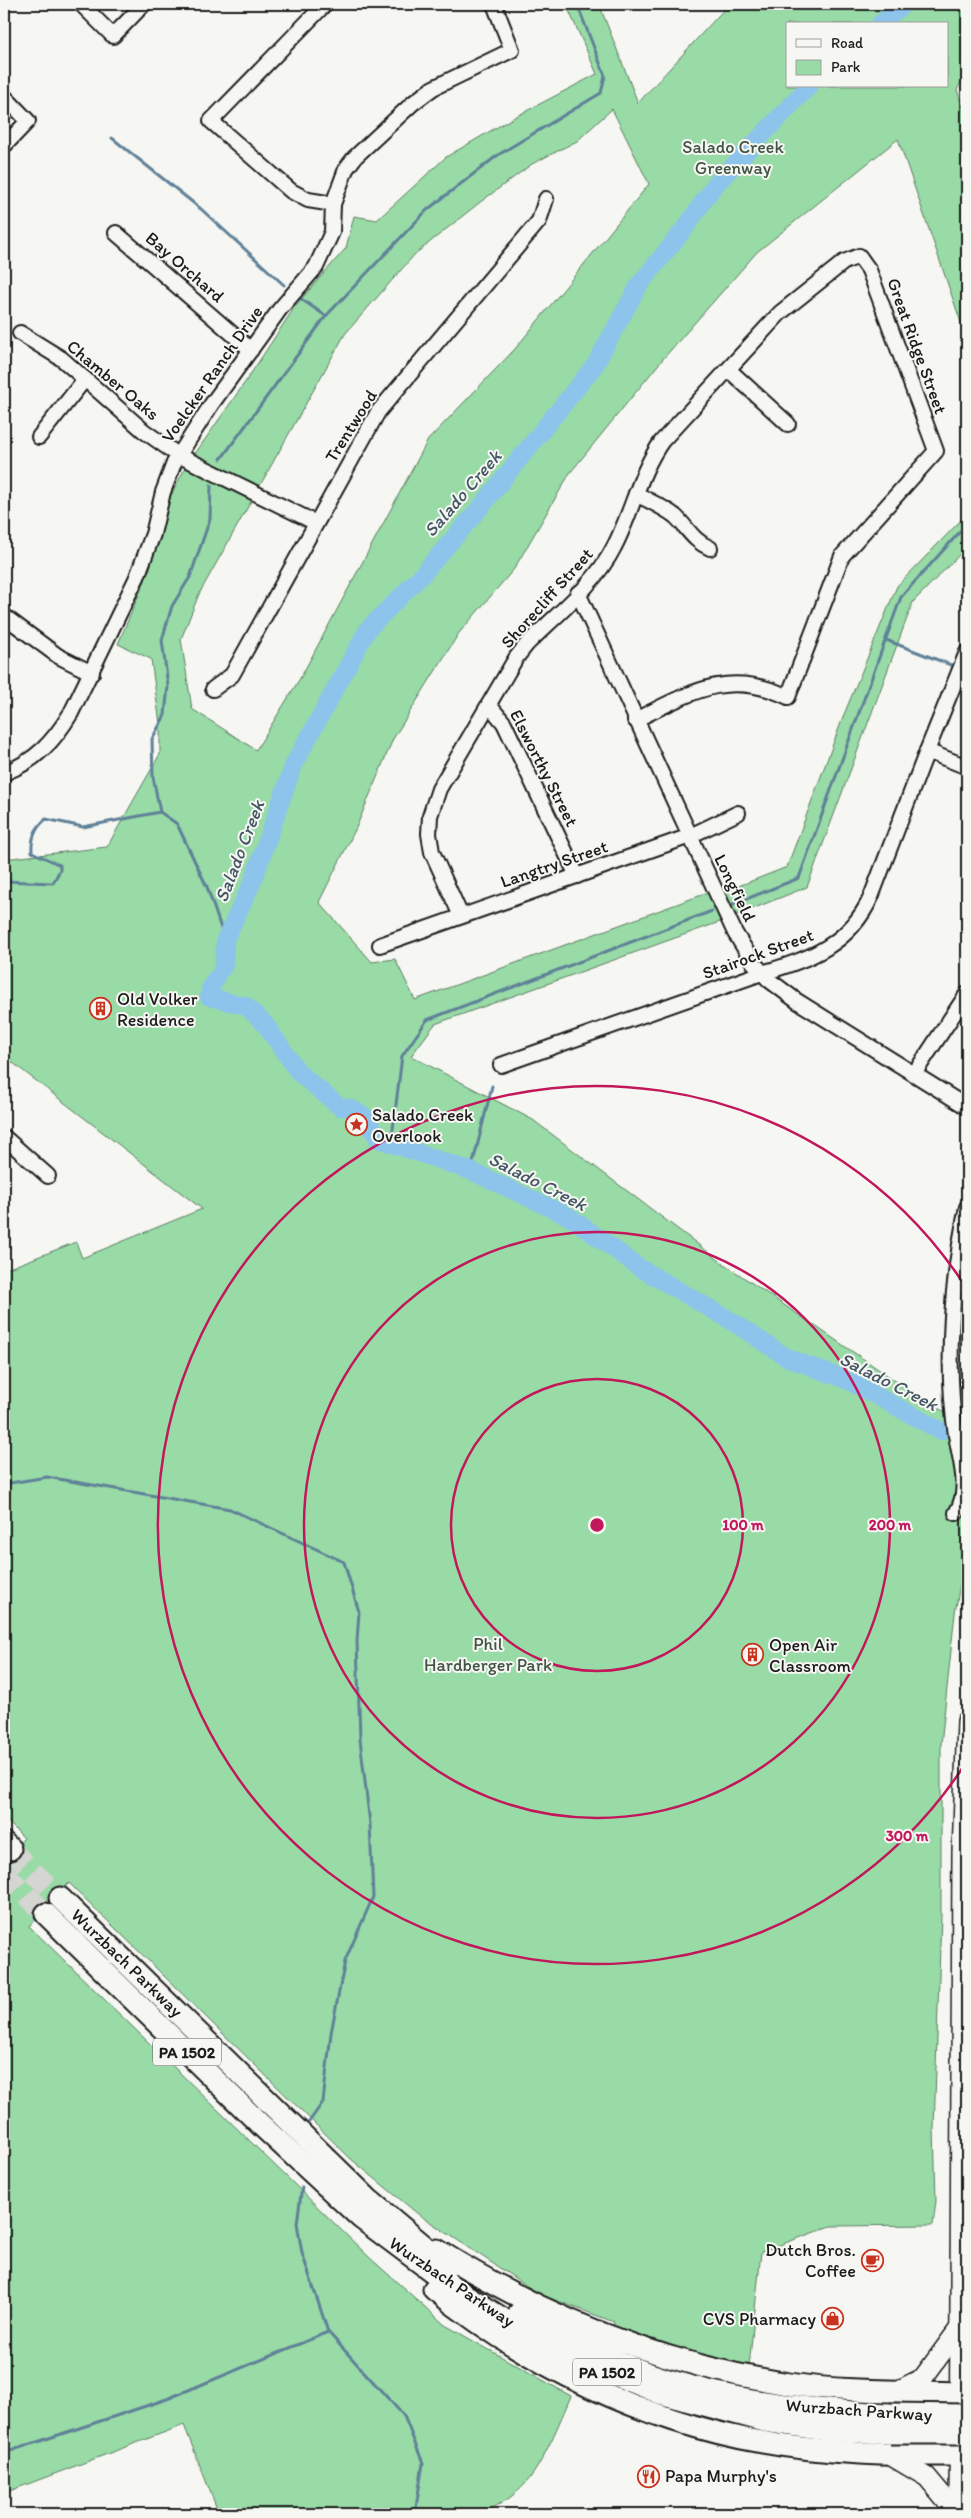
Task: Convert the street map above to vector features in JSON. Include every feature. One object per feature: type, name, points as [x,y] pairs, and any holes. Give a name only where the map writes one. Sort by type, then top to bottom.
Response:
[{"type":"highway","name":"Wurzbach Parkway","points":[[60,1898],[395,2224],[446,2265],[504,2303],[579,2344],[664,2379],[786,2406],[889,2424],[967,2433]]},
{"type":"highway","name":"Wurzbach Parkway","points":[[46,1914],[261,2125],[361,2218],[457,2290],[562,2354],[660,2393],[765,2421],[833,2431],[967,2415]]},
{"type":"highway","points":[[361,2218],[411,2270],[459,2309],[499,2337],[535,2359],[657,2414],[702,2428],[753,2440],[824,2450],[896,2455],[963,2455]]},
{"type":"highway","points":[[395,2224],[453,2260],[515,2294],[607,2335],[671,2358],[790,2384],[963,2393]]},
{"type":"highway","points":[[896,2455],[918,2440],[923,2430],[921,2412],[916,2405],[897,2391]]},
{"type":"main road","points":[[959,2514],[963,2455],[963,1826],[967,1721]]},
{"type":"main road","points":[[897,2391],[922,2378],[962,2343]]},
{"type":"main road","points":[[896,2455],[928,2477],[959,2514]]},
{"type":"street","points":[[81,4],[112,36],[144,4]]},
{"type":"street","points":[[326,4],[211,121],[298,196],[308,200],[332,204]]},
{"type":"street","name":"Voelcker Ranch Drive","points":[[4,773],[32,760],[45,750],[59,733],[92,673],[137,577],[153,534],[162,492],[178,455],[298,286],[316,267],[325,251],[332,232],[332,204],[346,170],[355,157],[413,103],[433,88],[512,50],[494,4]]},
{"type":"street","points":[[4,96],[28,121],[4,146]]},
{"type":"street","name":"Trentwood","points":[[213,689],[232,675],[378,412],[539,221],[546,199]]},
{"type":"street","name":"Bay Orchard","points":[[116,233],[252,350]]},
{"type":"street","name":"Shorecliff Street","points":[[461,916],[432,852],[429,834],[430,816],[439,789],[489,705],[527,644],[598,573],[610,554],[651,458],[662,441],[780,313],[844,262],[860,256]]},
{"type":"street","name":"Great Ridge Street","points":[[635,720],[692,692],[713,685],[734,683],[755,685],[788,697],[842,556],[936,451],[869,270],[860,256]]},
{"type":"street","name":"Chamber Oaks","points":[[20,333],[44,346],[144,431],[178,455],[316,523]]},
{"type":"street","points":[[729,370],[788,424]]},
{"type":"street","points":[[39,437],[85,379]]},
{"type":"street","points":[[636,494],[666,510],[681,523],[693,538],[710,548]]},
{"type":"street","name":"Longfield","points":[[578,593],[735,934],[753,962],[768,980],[797,1001],[967,1107]]},
{"type":"street","points":[[4,616],[58,656],[92,673]]},
{"type":"street","name":"Stairock Street","points":[[502,1066],[762,973],[794,964],[822,952],[840,940],[856,925],[872,897],[927,751],[967,652]]},
{"type":"street","name":"Elsworthy Street","points":[[489,705],[504,723],[576,876]]},
{"type":"street","points":[[927,751],[967,767]]},
{"type":"street","name":"Langtry Street","points":[[380,945],[690,836],[738,813]]},
{"type":"street","points":[[914,1074],[967,994]]},
{"type":"street","points":[[4,1137],[48,1176]]},
{"type":"street","points":[[956,1513],[965,1490],[952,1402],[953,1308],[958,1251],[967,1207]]},
{"type":"street","points":[[959,2514],[967,2502]]},
{"type":"green space","name":"Phil Hardberger Park","points":[[566,4],[599,4],[638,103],[729,4],[967,4],[967,71],[957,90],[967,118],[967,340],[898,139],[757,252],[662,360],[570,473],[514,569],[459,633],[393,739],[356,828],[319,902],[372,962],[395,959],[415,1000],[704,894],[726,891],[787,867],[845,712],[897,586],[967,514],[967,547],[913,602],[807,887],[717,923],[435,1024],[411,1056],[533,1120],[724,1264],[925,1401],[967,1424],[967,1543],[955,1613],[941,1744],[941,1915],[934,2129],[936,2201],[933,2225],[831,2226],[761,2252],[749,2366],[682,2350],[613,2328],[614,2322],[539,2294],[418,2214],[351,2159],[69,1883],[29,1926],[370,2258],[445,2325],[571,2396],[545,2454],[526,2483],[503,2502],[477,2514],[219,2514],[184,2425],[4,2493],[4,1859],[24,1838],[4,1818],[4,1270],[76,1242],[82,1258],[202,1209],[4,1056],[4,859],[107,847],[160,754],[160,724],[151,659],[118,644],[150,568],[167,503],[185,468],[296,305],[346,248],[354,216],[377,220],[446,157],[511,119],[597,74]],"holes":[[[612,109],[649,184],[515,349],[428,440],[302,675],[256,750],[192,709],[181,639],[199,594],[345,334],[415,254],[532,164],[577,141]]]},
{"type":"waterway","points":[[221,459],[326,316],[427,210],[498,155],[601,93],[605,76],[577,4]]},
{"type":"waterway","name":"Salado Creek","points":[[882,22],[904,4]]},
{"type":"waterway","name":"Salado Creek","points":[[222,969],[224,965],[225,940],[253,881],[294,764],[368,629],[420,577],[480,508],[595,365],[639,285],[685,228],[714,186],[807,88]]},
{"type":"waterway","points":[[112,138],[201,209],[284,285]]},
{"type":"waterway","points":[[301,299],[326,316]]},
{"type":"waterway","points":[[211,485],[210,519],[190,577],[172,606],[162,640],[168,686],[165,715],[152,739],[153,777],[160,812],[177,824],[207,887],[225,940]]},
{"type":"waterway","points":[[731,905],[799,878],[901,597],[967,524]]},
{"type":"waterway","points":[[886,640],[951,665]]},
{"type":"waterway","points":[[4,881],[53,883],[60,870],[60,865],[32,852],[32,842],[35,834],[39,826],[46,819],[83,827],[160,812]]},
{"type":"waterway","points":[[391,1145],[402,1056],[427,1020],[712,911]]},
{"type":"waterway","name":"Salado Creek","points":[[216,978],[210,989],[209,997],[246,1006],[265,1024],[299,1073],[340,1107],[350,1108],[367,1118],[378,1139],[471,1171],[570,1217],[640,1268],[728,1319],[786,1357],[849,1381],[941,1431]]},
{"type":"waterway","points":[[471,1171],[492,1086]]},
{"type":"waterway","points":[[4,1484],[47,1477],[230,1509],[344,1562],[359,1612],[357,1641],[360,1739],[370,1824],[373,1897],[345,1961],[331,2033],[323,2102],[309,2122]]},
{"type":"waterway","points":[[302,2187],[297,2223],[302,2253],[328,2332],[404,2416],[423,2463],[415,2514]]},
{"type":"waterway","points":[[4,2453],[167,2399],[328,2332]]},
{"type":"tunnel","points":[[10,1849],[60,1898]]},
{"type":"tunnel","points":[[4,1873],[46,1914]]},
{"type":"place","name":"Old Volker Residence","points":[[101,1009]]},
{"type":"place","name":"Salado Creek Overlook","points":[[356,1125]]},
{"type":"place","name":"Open Air Classroom","points":[[753,1655]]},
{"type":"place","name":"Dutch Bros. Coffee","points":[[872,2260]]},
{"type":"place","name":"CVS Pharmacy","points":[[832,2319]]},
{"type":"place","name":"Papa Murphy's","points":[[649,2476]]},
{"type":"park label","name":"Salado Creek Greenway","points":[[733,157]]}]
